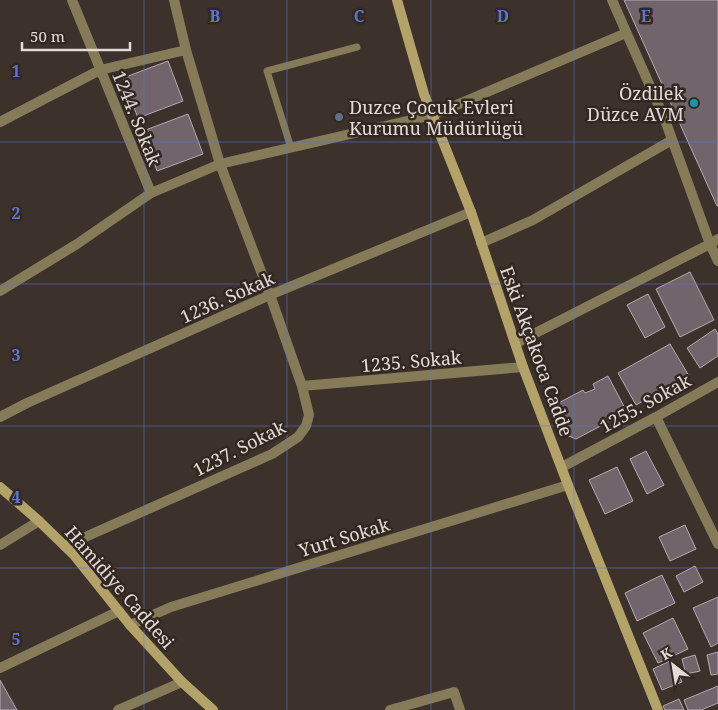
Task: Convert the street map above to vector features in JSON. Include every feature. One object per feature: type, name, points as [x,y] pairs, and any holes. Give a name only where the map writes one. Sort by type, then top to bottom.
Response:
[{"type":"street","name":"1244. Sokak","points":[[72,0],[150,193]]},
{"type":"street","name":"1237. Sokak","points":[[65,546],[272,454],[298,437],[306,426],[309,415],[302,386],[270,295],[220,164],[186,50],[174,0]]},
{"type":"street","name":"Eski Akçakoca Cadde","points":[[397,0],[424,94],[471,212],[523,367],[658,710]]},
{"type":"street","points":[[612,0],[665,120],[714,242],[718,261]]},
{"type":"street","points":[[0,291],[77,244],[150,193],[220,164],[433,115],[626,33]]},
{"type":"street","points":[[0,122],[100,70],[186,50]]},
{"type":"street","points":[[481,243],[533,220],[672,140]]},
{"type":"street","name":"1236. Sokak","points":[[0,417],[270,295],[471,212]]},
{"type":"street","points":[[516,343],[714,242]]},
{"type":"street","name":"1235. Sokak","points":[[302,386],[523,367]]},
{"type":"street","name":"1255. Sokak","points":[[562,467],[718,382]]},
{"type":"street","points":[[656,417],[718,544]]},
{"type":"street","name":"Yurt Sokak","points":[[130,625],[172,607],[568,485]]},
{"type":"street","name":"Hamidiye Caddesi","points":[[0,487],[74,555],[130,625],[182,682],[213,710]]},
{"type":"street","points":[[0,545],[39,521]]},
{"type":"street","points":[[0,668],[119,610]]},
{"type":"street","points":[[118,710],[182,682]]},
{"type":"street","points":[[390,710],[454,692],[460,710]]},
{"type":"lane","points":[[291,148],[267,71],[357,47]]},
{"type":"building","name":"Özdilek Düzce AVM","points":[[624,0],[718,0],[718,206],[717,206]]},
{"type":"building","points":[[168,61],[183,101],[138,118],[123,78]]},
{"type":"building","points":[[188,114],[203,154],[157,171],[143,131]]},
{"type":"building","points":[[690,272],[714,320],[680,337],[656,289]]},
{"type":"building","points":[[648,294],[665,327],[645,338],[627,305]]},
{"type":"building","points":[[715,329],[718,334],[718,356],[700,368],[687,348]]},
{"type":"building","points":[[670,344],[689,376],[636,405],[618,373]]},
{"type":"building","points":[[608,376],[627,412],[576,439],[566,435],[551,407],[583,390],[585,393],[595,389],[593,384]]},
{"type":"building","points":[[646,451],[664,485],[647,494],[630,459]]},
{"type":"building","points":[[617,467],[633,501],[605,514],[589,480]]},
{"type":"building","points":[[685,525],[696,549],[670,561],[659,537]]},
{"type":"building","points":[[695,566],[703,582],[684,592],[676,576]]},
{"type":"building","points":[[662,575],[675,603],[637,621],[625,593]]},
{"type":"building","points":[[718,597],[718,643],[711,647],[693,608]]},
{"type":"building","points":[[673,618],[688,649],[658,663],[643,633]]},
{"type":"building","points":[[718,652],[718,674],[711,675],[707,655]]},
{"type":"building","points":[[695,655],[700,671],[686,674],[682,659]]},
{"type":"building","points":[[672,660],[682,682],[662,690],[653,669]]},
{"type":"building","points":[[0,680],[17,710],[0,710]]},
{"type":"building","points":[[718,686],[718,703],[701,710],[688,710],[684,700]]},
{"type":"building","points":[[679,699],[684,710],[665,710],[663,706]]},
{"type":"place","name":"Özdilek Düzce AVM","points":[[694,103]]},
{"type":"place","name":"Duzce Çocuk Evleri Kurumu Müdürlügü","points":[[339,117]]}]
